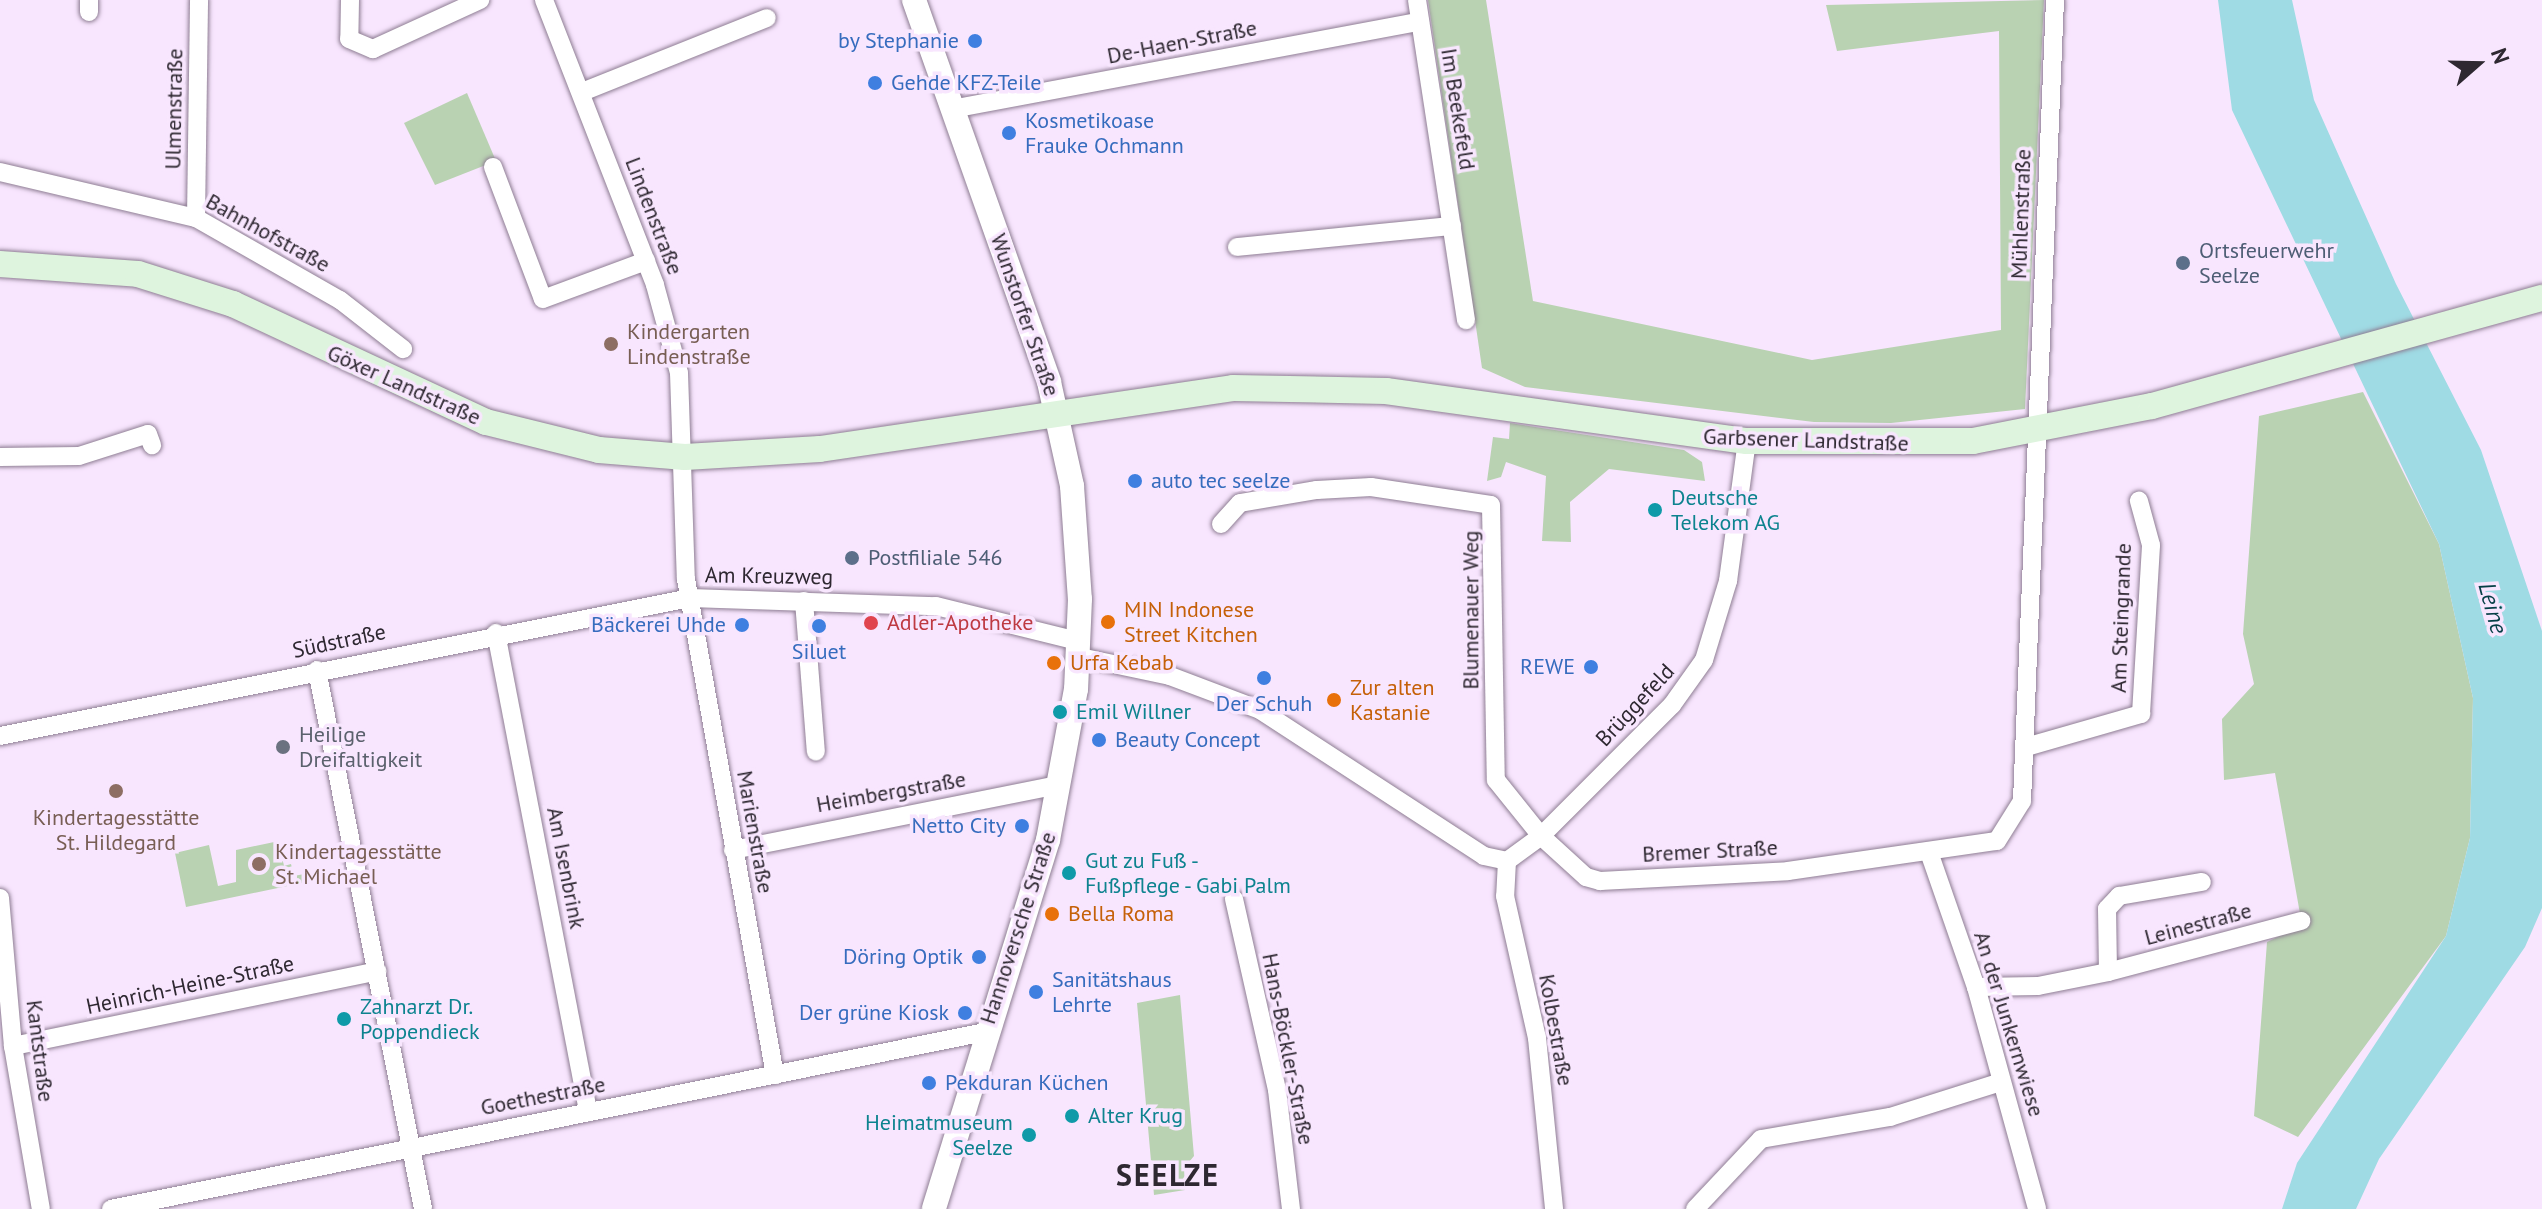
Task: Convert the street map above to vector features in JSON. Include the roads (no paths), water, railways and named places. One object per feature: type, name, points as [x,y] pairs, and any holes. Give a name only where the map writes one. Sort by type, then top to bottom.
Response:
[{"type":"main road","name":"Göxer Landstraße","points":[[0,264],[138,274],[233,304],[486,422],[599,450],[685,457],[820,449],[1057,409]]},
{"type":"main road","name":"Garbsener Landstraße","points":[[1057,409],[1233,388],[1386,391],[1747,441],[1913,445],[2036,431],[2256,378],[2542,298]]},
{"type":"street","name":"Ulmenstraße","points":[[196,218],[199,0]]},
{"type":"street","points":[[350,0],[349,39],[373,49],[480,0]]},
{"type":"street","name":"Lindenstraße","points":[[544,0],[646,261],[679,373],[685,457]]},
{"type":"street","name":"Wunstorfer Straße","points":[[914,0],[1057,409],[1072,486],[1080,649]]},
{"type":"street","name":"Im Beekefeld","points":[[1417,0],[1466,320]]},
{"type":"street","name":"Mühlenstraße","points":[[2036,431],[2055,0]]},
{"type":"street","points":[[582,92],[767,18]]},
{"type":"street","name":"De-Haen-Straße","points":[[952,109],[1420,21]]},
{"type":"street","points":[[493,167],[543,299],[646,261]]},
{"type":"street","name":"Bahnhofstraße","points":[[0,172],[196,218],[340,300],[403,349]]},
{"type":"street","points":[[1237,247],[1452,226]]},
{"type":"street","name":"Bremer Straße","points":[[1541,836],[1586,877],[1600,881],[1930,855],[1987,844],[2008,831],[2020,813],[2026,747],[2036,431]]},
{"type":"street","points":[[0,457],[79,456],[148,434],[152,445]]},
{"type":"street","name":"Brüggefeld","points":[[1541,836],[1672,705],[1704,660],[1728,581],[1747,441]]},
{"type":"street","name":"Am Kreuzweg","points":[[685,457],[690,598],[936,606],[1080,649]]},
{"type":"street","name":"Blumenauer Weg","points":[[1221,524],[1240,503],[1317,490],[1371,487],[1491,505],[1496,780],[1541,836]]},
{"type":"street","name":"Am Steingrande","points":[[2026,747],[2141,714],[2151,545],[2139,501]]},
{"type":"street","name":"Südstraße","points":[[0,736],[496,633],[690,598]]},
{"type":"street","name":"Marienstraße","points":[[690,598],[775,1075]]},
{"type":"street","points":[[804,601],[816,752]]},
{"type":"street","name":"Am Isenbrink","points":[[496,633],[588,1112]]},
{"type":"street","points":[[1080,649],[1170,676],[1260,710],[1484,856],[1507,861],[1541,836]]},
{"type":"street","name":"Hannoversche Straße","points":[[934,1209],[1059,785],[1080,649]]},
{"type":"street","points":[[317,670],[423,1209]]},
{"type":"street","name":"Heimbergstraße","points":[[733,850],[1059,785]]},
{"type":"street","name":"An der Junkernwiese","points":[[1930,855],[1976,987],[1998,1083],[2037,1209]]},
{"type":"street","name":"Kolbestraße","points":[[1507,861],[1505,896],[1537,1038],[1554,1209]]},
{"type":"street","name":"Leinestraße","points":[[2108,972],[2107,909],[2119,896],[2202,882]]},
{"type":"street","name":"Kantstraße","points":[[0,898],[13,1046],[41,1209]]},
{"type":"street","name":"Hans-Böckler-Straße","points":[[1234,899],[1277,1090],[1291,1209]]},
{"type":"street","name":"Leinestraße","points":[[1976,987],[2038,986],[2108,972],[2301,921]]},
{"type":"street","name":"Heinrich-Heine-Straße","points":[[13,1046],[377,971]]},
{"type":"street","name":"Goethestraße","points":[[111,1209],[985,1032]]},
{"type":"street","points":[[1695,1209],[1761,1139],[1890,1117],[1998,1083]]},
{"type":"water","name":"Leine","points":[[2218,0],[2292,0],[2314,100],[2396,284],[2481,450],[2542,631],[2542,908],[2525,947],[2379,1159],[2356,1209],[2282,1209],[2297,1163],[2446,936],[2470,838],[2473,698],[2439,544],[2232,110]]},
{"type":"place","name":"by Stephanie","points":[[975,41]]},
{"type":"place","name":"Gehde KFZ-Teile","points":[[875,83]]},
{"type":"place","name":"Kosmetikoase Frauke Ochmann","points":[[1009,133]]},
{"type":"place","name":"Ortsfeuerwehr Seelze","points":[[2183,263]]},
{"type":"place","name":"Kindergarten Lindenstraße","points":[[611,344]]},
{"type":"place","name":"auto tec seelze","points":[[1135,481]]},
{"type":"place","name":"Deutsche Telekom AG","points":[[1655,510]]},
{"type":"place","name":"Postfiliale 546","points":[[852,558]]},
{"type":"place","name":"MIN Indonese Street Kitchen","points":[[1108,622]]},
{"type":"place","name":"Adler-Apotheke","points":[[871,623]]},
{"type":"place","name":"Bäckerei Uhde","points":[[742,625]]},
{"type":"place","name":"Siluet","points":[[819,626]]},
{"type":"place","name":"Urfa Kebab","points":[[1054,663]]},
{"type":"place","name":"REWE","points":[[1591,667]]},
{"type":"place","name":"Der Schuh","points":[[1264,678]]},
{"type":"place","name":"Zur alten Kastanie","points":[[1334,700]]},
{"type":"place","name":"Emil Willner","points":[[1060,712]]},
{"type":"place","name":"Beauty Concept","points":[[1099,740]]},
{"type":"place","name":"Heilige Dreifaltigkeit","points":[[283,747]]},
{"type":"place","name":"Kindertagesstätte St. Hildegard","points":[[116,791]]},
{"type":"place","name":"Netto City","points":[[1022,826]]},
{"type":"place","name":"Kindertagesstätte St. Michael","points":[[259,864]]},
{"type":"place","name":"Gut zu Fuß - Fußpflege - Gabi Palm","points":[[1069,873]]},
{"type":"place","name":"Bella Roma","points":[[1052,914]]},
{"type":"place","name":"Döring Optik","points":[[979,957]]},
{"type":"place","name":"Sanitätshaus Lehrte","points":[[1036,992]]},
{"type":"place","name":"Der grüne Kiosk","points":[[965,1013]]},
{"type":"place","name":"Zahnarzt Dr. Poppendieck","points":[[344,1019]]},
{"type":"place","name":"Pekduran Küchen","points":[[929,1083]]},
{"type":"place","name":"Alter Krug","points":[[1072,1116]]},
{"type":"place","name":"Heimatmuseum Seelze","points":[[1029,1135]]},
{"type":"district","name":"SEELZE","points":[[1168,1175]]}]
